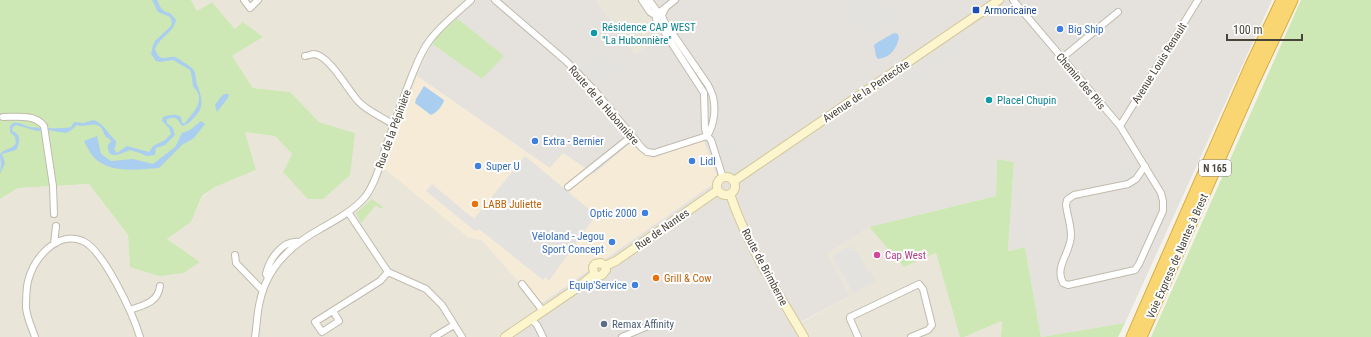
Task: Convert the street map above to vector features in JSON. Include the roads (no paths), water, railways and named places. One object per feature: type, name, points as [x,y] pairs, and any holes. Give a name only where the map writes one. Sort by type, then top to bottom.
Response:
[{"type":"highway","name":"Voie Express de Nantes à Brest","points":[[1132,337],[1243,83],[1282,0]]},
{"type":"highway","name":"Voie Express de Nantes à Brest","points":[[1141,337],[1250,90],[1292,0]]},
{"type":"main road","name":"Avenue de la Pentecôte","points":[[734,181],[999,0]]},
{"type":"main road","points":[[728,177],[734,181],[735,188],[730,194],[724,195],[718,190],[718,184],[723,178],[728,177]]},
{"type":"main road","name":"Rue de Nantes","points":[[544,311],[594,274],[593,270],[595,264],[601,263],[605,266],[616,261],[718,190]]},
{"type":"main road","name":"Route de Brimberne","points":[[730,194],[768,276],[804,337]]},
{"type":"main road","points":[[505,337],[544,311]]},
{"type":"street","points":[[244,0],[250,8],[258,0]]},
{"type":"street","name":"Rue de la Pépinière","points":[[255,337],[260,301],[263,291],[268,278],[280,259],[299,242],[348,212],[365,196],[372,184],[416,66],[429,40],[471,0]]},
{"type":"street","name":"Route de la Hubonnière","points":[[495,0],[566,61],[595,91],[642,148],[647,152],[654,153],[707,136]]},
{"type":"street","points":[[642,0],[650,12],[659,17],[708,85],[713,96],[714,109],[712,130],[707,136]]},
{"type":"street","points":[[649,0],[704,93],[705,129],[707,136],[711,140],[723,178]]},
{"type":"street","points":[[659,17],[665,8],[675,0]]},
{"type":"street","name":"Chemin des Plis","points":[[1013,0],[1120,126],[1145,166],[1161,193],[1163,201],[1163,211],[1139,264],[1132,271],[1068,285],[1062,283],[1060,269],[1070,245],[1071,235],[1066,204],[1067,200],[1074,195],[1128,184],[1136,179],[1145,166]]},
{"type":"street","name":"Avenue Louis Renault","points":[[1120,126],[1198,0]]},
{"type":"street","points":[[1062,58],[1118,12]]},
{"type":"street","points":[[305,56],[315,54],[324,59],[340,76],[358,101],[394,125]]},
{"type":"street","points":[[705,109],[709,104],[712,104],[714,109]]},
{"type":"street","points":[[3,117],[34,118],[40,121],[44,126],[53,186],[54,214]]},
{"type":"street","points":[[568,187],[632,136]]},
{"type":"street","points":[[348,212],[388,272],[426,290],[442,305],[462,337]]},
{"type":"street","points":[[54,244],[56,226]]},
{"type":"street","points":[[35,337],[26,309],[28,281],[34,267],[42,255],[54,244],[66,239],[76,239],[82,241],[93,249],[109,270],[130,310],[140,337]]},
{"type":"street","points":[[235,255],[236,264],[263,291]]},
{"type":"street","points":[[333,311],[380,281],[388,272]]},
{"type":"street","points":[[522,284],[544,311]]},
{"type":"street","points":[[858,337],[850,316],[919,284],[923,289],[932,325],[928,330],[911,337]]},
{"type":"street","points":[[130,310],[152,301],[159,294],[160,286]]},
{"type":"street","points":[[531,319],[537,325],[543,337]]},
{"type":"street","points":[[434,337],[454,325]]},
{"type":"street","points":[[622,337],[648,326]]},
{"type":"water","points":[[152,0],[157,0],[162,9],[165,12],[170,13],[176,20],[173,28],[160,41],[155,49],[158,56],[161,58],[175,57],[193,69],[196,75],[197,85],[201,97],[200,110],[195,117],[184,126],[182,126],[176,118],[167,119],[167,123],[173,128],[175,135],[165,145],[156,148],[155,155],[146,156],[130,150],[112,155],[108,150],[108,145],[111,141],[110,139],[106,137],[100,127],[96,125],[77,125],[66,133],[47,130],[37,131],[16,125],[13,127],[12,131],[19,136],[18,144],[16,150],[2,154],[5,163],[0,174],[0,154],[13,147],[16,143],[15,137],[10,132],[10,126],[13,123],[34,127],[63,128],[71,127],[74,122],[83,123],[94,120],[98,122],[116,141],[114,149],[117,153],[127,146],[149,152],[153,146],[165,140],[171,134],[169,128],[162,121],[163,117],[177,115],[181,117],[184,124],[199,102],[198,93],[193,86],[190,70],[173,60],[160,62],[156,61],[151,54],[155,41],[171,26],[172,22],[170,17],[158,12]]},
{"type":"water","points":[[894,33],[898,34],[899,38],[896,46],[890,54],[878,59],[874,45]]},
{"type":"water","points":[[424,86],[444,100],[439,109],[431,115],[415,103]]},
{"type":"water","points":[[224,94],[229,94],[228,98],[217,112],[215,105]]},
{"type":"water","points":[[201,121],[205,124],[194,138],[182,145],[159,168],[130,170],[108,166],[101,163],[93,156],[84,141],[97,136],[101,154],[111,161],[133,159],[153,164],[175,147],[182,133],[190,130]]},
{"type":"place","name":"Armoricaine","points":[[976,10]]},
{"type":"place","name":"Big Ship","points":[[1060,29]]},
{"type":"place","name":"Résidence CAP WEST \"La Hubonnière\"","points":[[594,33]]},
{"type":"place","name":"Placel Chupin","points":[[989,100]]},
{"type":"place","name":"Extra - Bernier","points":[[535,141]]},
{"type":"place","name":"Lidl","points":[[692,161]]},
{"type":"place","name":"Super U","points":[[478,166]]},
{"type":"place","name":"LABB Juliette","points":[[475,204]]},
{"type":"place","name":"Optic 2000","points":[[645,213]]},
{"type":"place","name":"Véloland - Jegou Sport Concept","points":[[612,242]]},
{"type":"place","name":"Cap West","points":[[877,255]]},
{"type":"place","name":"Grill & Cow","points":[[656,278]]},
{"type":"place","name":"Equip'Service","points":[[635,285]]},
{"type":"place","name":"Remax Affinity","points":[[604,324]]}]
